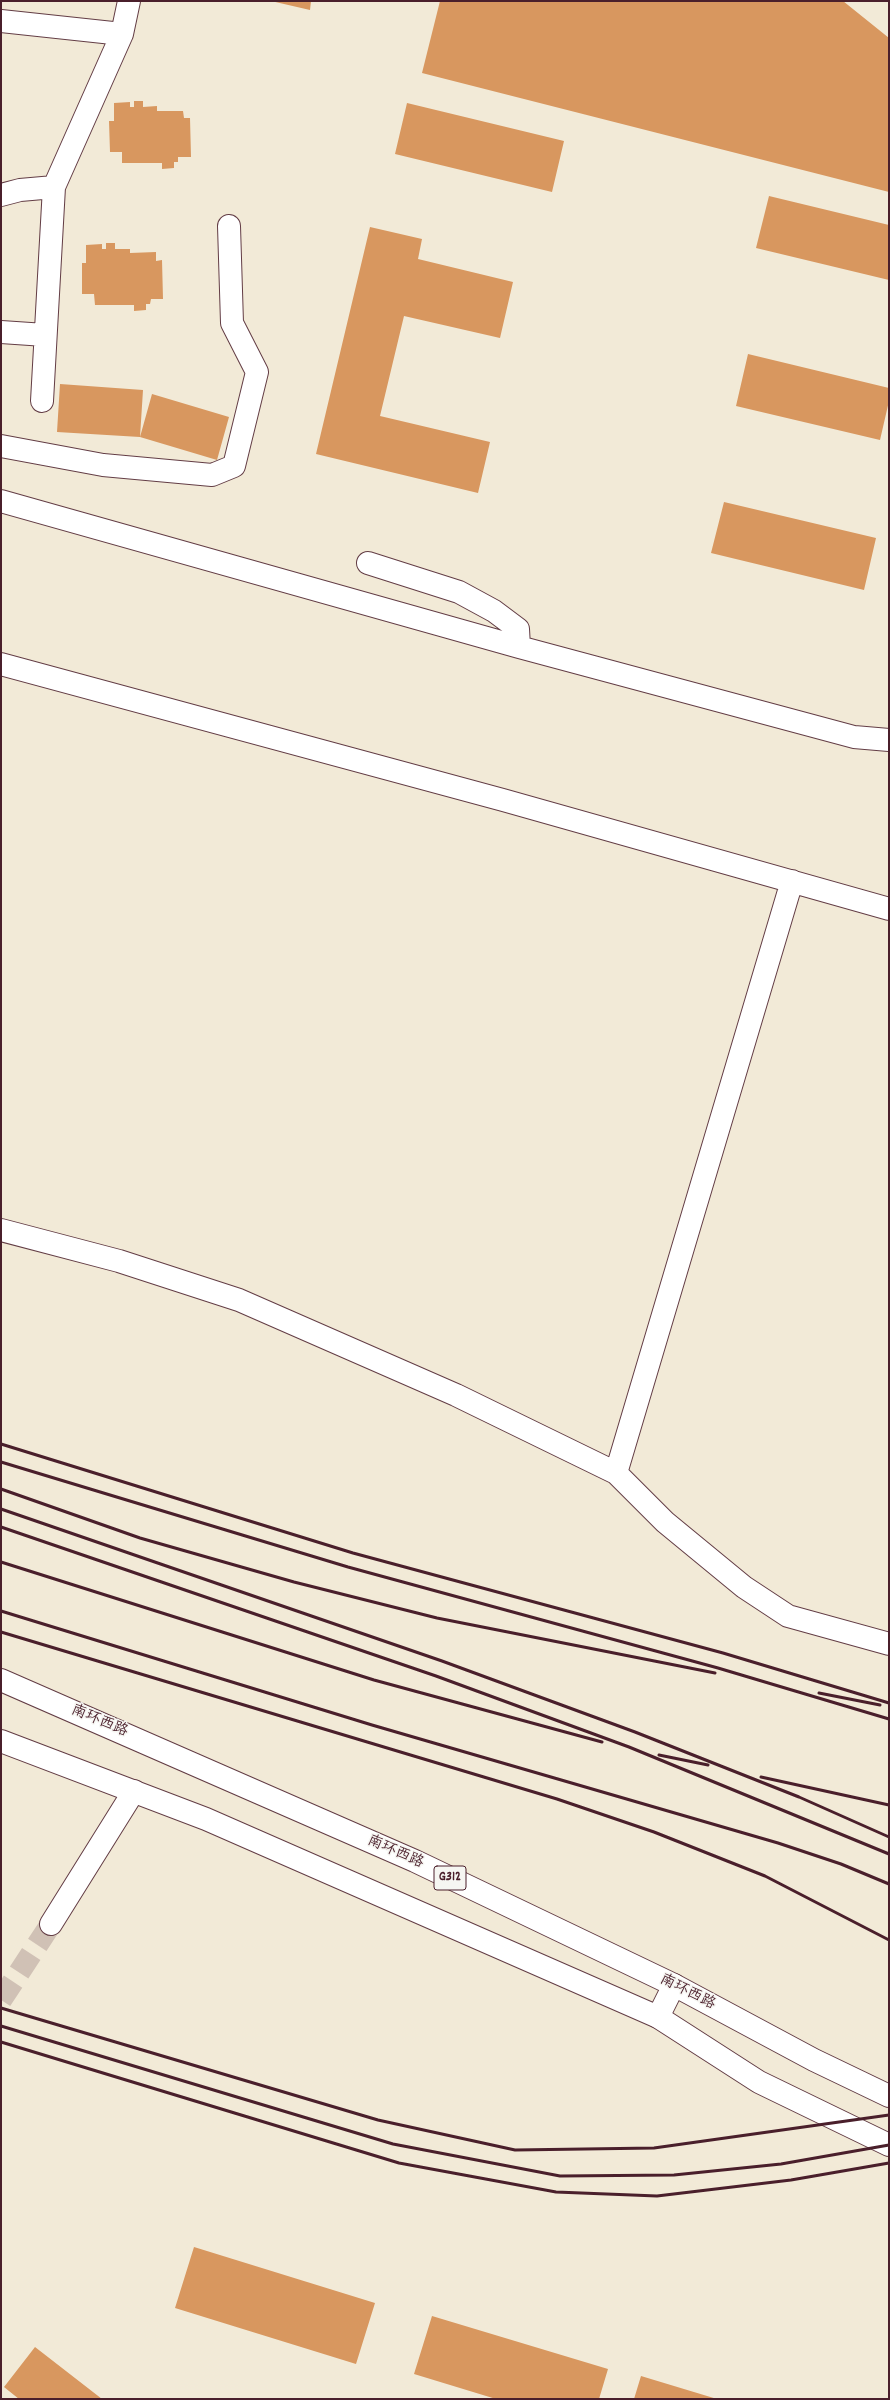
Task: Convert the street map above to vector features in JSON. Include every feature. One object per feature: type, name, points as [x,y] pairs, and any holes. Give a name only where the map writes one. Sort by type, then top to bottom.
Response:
[{"type":"main road","points":[[42,401],[54,187],[122,34],[129,1]]},
{"type":"main road","points":[[1,21],[122,34]]},
{"type":"main road","points":[[1,196],[20,190],[54,187]]},
{"type":"main road","points":[[1,446],[104,465],[212,475],[234,466],[257,372],[232,323],[229,226]]},
{"type":"main road","points":[[1,332],[45,335]]},
{"type":"main road","points":[[1,501],[519,647],[854,737],[889,740]]},
{"type":"main road","points":[[368,563],[459,592],[494,610],[518,629],[519,647]]},
{"type":"main road","points":[[1,664],[503,800],[889,908]]},
{"type":"main road","points":[[616,1472],[792,881]]},
{"type":"main road","points":[[1,1230],[119,1260],[239,1300],[456,1395],[616,1472],[665,1522],[744,1587],[788,1616],[889,1644]]},
{"type":"main road","name":"南环西路","points":[[1,1680],[415,1861],[674,1985],[814,2060],[889,2096]]},
{"type":"main road","points":[[1,1741],[134,1791],[234,1831],[658,2017],[759,2082],[889,2145]]},
{"type":"main road","points":[[51,1924],[134,1791]]},
{"type":"main road","points":[[658,2017],[674,1985]]},
{"type":"building","points":[[271,1],[311,1],[310,10]]},
{"type":"building","points":[[440,1],[843,1],[889,38],[889,192],[422,73]]},
{"type":"building","points":[[134,101],[143,101],[143,107],[157,106],[157,111],[183,111],[184,118],[190,118],[191,157],[178,157],[178,162],[174,162],[174,168],[162,169],[162,163],[122,163],[122,152],[110,152],[109,121],[114,121],[114,103],[130,102],[130,107],[134,107]]},
{"type":"building","points":[[407,103],[564,141],[552,192],[395,154]]},
{"type":"building","points":[[769,196],[889,225],[889,280],[756,248]]},
{"type":"building","points":[[370,227],[422,239],[418,259],[513,282],[500,338],[404,316],[380,416],[490,442],[478,493],[316,454]]},
{"type":"building","points":[[106,243],[115,243],[115,249],[130,249],[130,253],[156,252],[156,261],[162,260],[163,299],[151,299],[150,304],[146,304],[146,310],[134,311],[134,305],[95,305],[94,294],[82,294],[82,263],[86,263],[86,245],[102,244],[102,249],[106,249]]},
{"type":"building","points":[[748,354],[889,388],[889,401],[880,440],[736,406]]},
{"type":"building","points":[[60,384],[143,390],[140,437],[57,432]]},
{"type":"building","points":[[152,394],[229,417],[217,460],[140,437]]},
{"type":"building","points":[[724,502],[876,538],[864,590],[711,553]]},
{"type":"building","points":[[194,2247],[375,2303],[356,2364],[175,2308]]},
{"type":"building","points":[[432,2316],[608,2369],[599,2399],[496,2399],[414,2374]]},
{"type":"building","points":[[35,2347],[102,2399],[19,2399],[4,2387]]},
{"type":"building","points":[[641,2376],[717,2399],[634,2399]]},
{"type":"tunnel","points":[[1,2000],[51,1924]]},
{"type":"railway","points":[[1,1444],[353,1553],[723,1653],[889,1703]]},
{"type":"railway","points":[[1,1462],[348,1567],[718,1668],[889,1719]]},
{"type":"railway","points":[[1,1489],[140,1538],[294,1582],[437,1618],[715,1673]]},
{"type":"railway","points":[[1,1509],[442,1661],[635,1732],[799,1797],[889,1837]]},
{"type":"railway","points":[[1,1527],[436,1676],[629,1747],[889,1854]]},
{"type":"railway","points":[[1,1562],[374,1680],[602,1742]]},
{"type":"railway","points":[[1,1611],[372,1725],[778,1843],[841,1864],[889,1884]]},
{"type":"railway","points":[[1,1632],[557,1799],[654,1832],[765,1876],[889,1940]]},
{"type":"railway","points":[[819,1693],[880,1705]]},
{"type":"railway","points":[[659,1755],[708,1765]]},
{"type":"railway","points":[[761,1777],[889,1805]]},
{"type":"railway","points":[[1,2008],[378,2120],[515,2150],[654,2148],[889,2115]]},
{"type":"railway","points":[[1,2026],[393,2144],[560,2176],[674,2175],[781,2164],[889,2145]]},
{"type":"railway","points":[[1,2042],[399,2163],[556,2192],[657,2196],[791,2180],[889,2163]]}]
